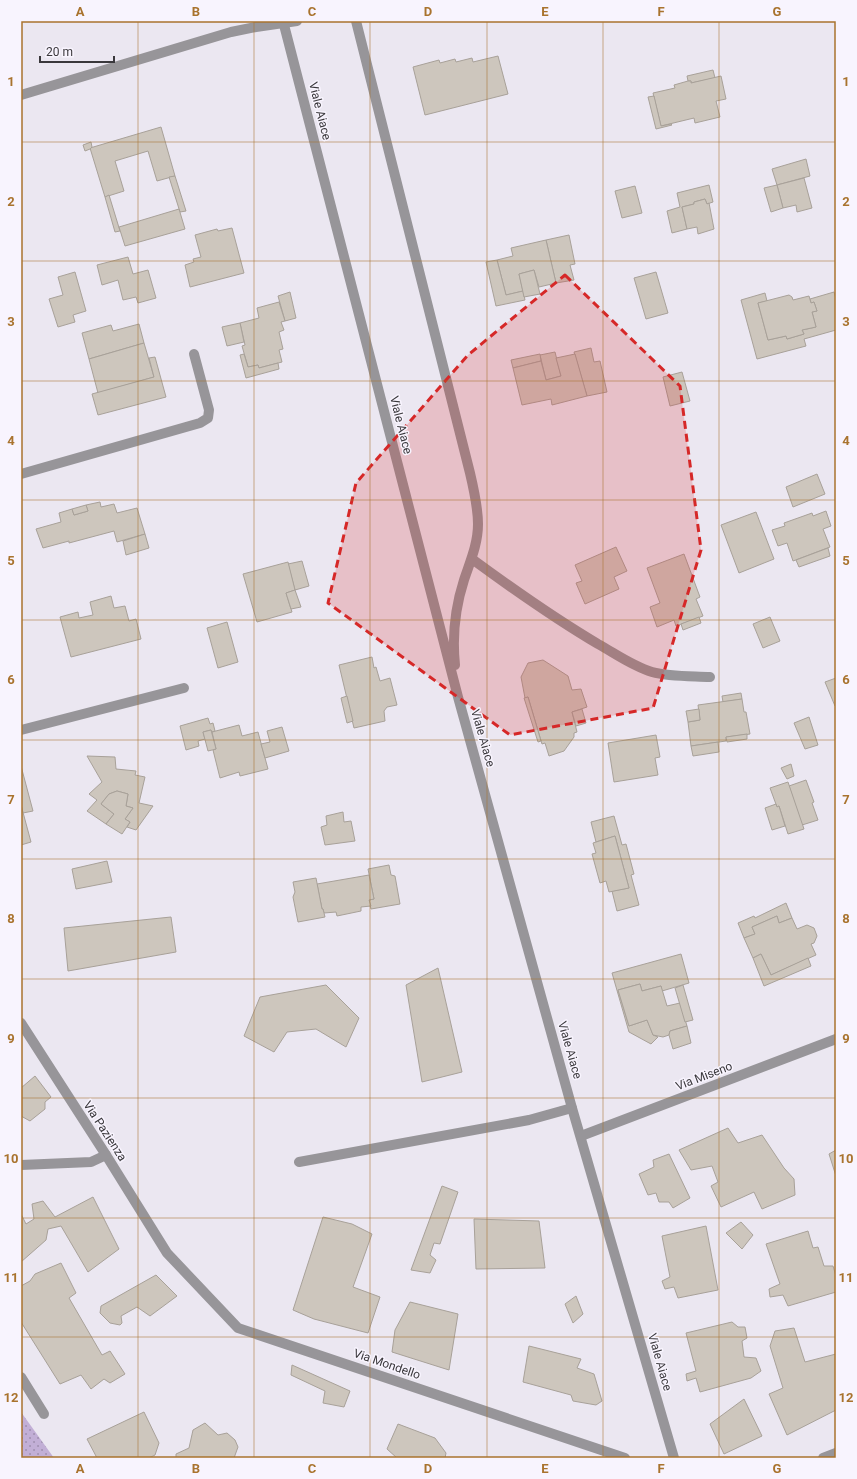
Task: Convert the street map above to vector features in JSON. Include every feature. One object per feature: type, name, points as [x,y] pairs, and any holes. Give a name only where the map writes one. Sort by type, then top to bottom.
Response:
[{"type":"street","points":[[21,95],[231,32],[297,21]]},
{"type":"street","points":[[356,21],[476,501],[478,525],[476,542],[458,602],[454,627],[454,653],[458,697]]},
{"type":"street","name":"Viale Aiace","points":[[284,22],[458,697],[572,1108],[674,1458]]},
{"type":"street","points":[[21,474],[200,423],[208,418],[209,410],[194,354]]},
{"type":"street","points":[[472,559],[520,594],[634,665],[653,672],[682,676],[710,677]]},
{"type":"street","points":[[21,730],[184,688]]},
{"type":"street","name":"Via Pazienza","points":[[21,1023],[167,1253]]},
{"type":"street","name":"Via Miseno","points":[[581,1136],[836,1039]]},
{"type":"street","points":[[299,1162],[529,1120],[572,1108]]},
{"type":"street","points":[[21,1165],[91,1162],[106,1155]]},
{"type":"street","name":"Via Mondello","points":[[167,1253],[238,1328],[625,1458]]},
{"type":"street","points":[[21,1377],[44,1414]]},
{"type":"street","points":[[823,1458],[836,1453]]},
{"type":"highlighted area","points":[[565,275],[680,386],[701,550],[653,708],[510,735],[328,603],[356,483],[468,355]]},
{"type":"shaded area","points":[[21,1412],[54,1458],[21,1458]]},
{"type":"building","points":[[498,56],[508,94],[425,115],[413,67],[439,60],[440,63],[455,59],[456,62],[472,58],[473,62]]},
{"type":"building","points":[[713,70],[715,78],[691,83],[691,81],[688,81],[687,76]]},
{"type":"building","points":[[721,76],[726,99],[716,101],[720,117],[695,123],[694,118],[661,126],[653,93],[675,88],[674,85],[688,81],[691,81],[691,83]]},
{"type":"building","points":[[654,96],[661,126],[672,125],[656,129],[648,97]]},
{"type":"building","points":[[161,127],[175,176],[157,181],[148,151],[115,161],[124,191],[105,197],[90,148]]},
{"type":"building","points":[[91,142],[92,147],[85,151],[83,145]]},
{"type":"building","points":[[806,159],[810,176],[777,185],[772,169]]},
{"type":"building","points":[[175,176],[186,211],[180,212],[169,177]]},
{"type":"building","points":[[804,178],[812,208],[797,212],[796,205],[783,208],[777,185]]},
{"type":"building","points":[[709,185],[713,202],[707,204],[705,199],[682,207],[687,229],[672,233],[667,211],[680,207],[677,193]]},
{"type":"building","points":[[777,185],[783,208],[771,212],[764,188]]},
{"type":"building","points":[[635,186],[642,213],[622,218],[615,191]]},
{"type":"building","points":[[109,195],[120,231],[115,232],[105,197]]},
{"type":"building","points":[[705,199],[707,204],[709,203],[714,229],[698,234],[697,227],[687,229],[682,207]]},
{"type":"building","points":[[179,209],[185,229],[125,246],[119,227]]},
{"type":"building","points":[[232,228],[244,273],[190,287],[185,265],[194,262],[193,259],[201,257],[195,235],[217,229],[218,231]]},
{"type":"building","points":[[569,235],[575,264],[570,265],[574,280],[556,283],[546,240]]},
{"type":"building","points":[[546,240],[556,283],[539,287],[534,270],[519,274],[523,291],[506,295],[497,260],[513,256],[511,248]]},
{"type":"building","points":[[128,257],[133,274],[148,270],[156,298],[138,303],[136,297],[123,300],[118,280],[102,285],[97,265]]},
{"type":"building","points":[[497,260],[506,295],[523,291],[525,300],[496,306],[486,262]]},
{"type":"building","points":[[534,270],[540,294],[524,297],[519,274]]},
{"type":"building","points":[[75,272],[86,311],[73,315],[75,322],[58,327],[49,299],[63,295],[58,277]]},
{"type":"building","points":[[656,272],[668,313],[646,319],[634,278]]},
{"type":"building","points":[[290,292],[296,318],[285,321],[278,296]]},
{"type":"building","points":[[834,292],[836,299],[836,330],[804,339],[806,346],[757,359],[741,300],[765,293],[767,301],[758,303],[768,340],[786,336],[787,339],[804,334],[802,330],[816,327],[812,312],[817,311],[814,302],[811,303],[810,299]]},
{"type":"building","points":[[789,295],[793,300],[809,296],[811,303],[814,302],[817,311],[812,312],[816,327],[802,330],[804,334],[787,339],[786,336],[768,340],[758,303]]},
{"type":"building","points":[[279,302],[285,321],[281,322],[284,330],[279,332],[283,349],[279,350],[282,362],[259,368],[258,365],[248,367],[242,346],[245,345],[240,323],[259,318],[257,308]]},
{"type":"building","points":[[240,323],[244,342],[227,346],[222,327]]},
{"type":"building","points":[[139,324],[144,343],[89,359],[82,333],[111,325],[113,331]]},
{"type":"building","points":[[144,343],[154,377],[98,393],[89,359]]},
{"type":"building","points":[[591,348],[594,362],[600,361],[607,392],[587,396],[574,352]]},
{"type":"building","points":[[555,352],[561,376],[546,380],[540,355]]},
{"type":"building","points":[[244,354],[248,367],[258,365],[259,368],[278,363],[279,369],[246,378],[240,355]]},
{"type":"building","points":[[540,354],[541,361],[513,368],[511,360]]},
{"type":"building","points":[[575,354],[587,396],[552,405],[551,399],[522,405],[513,368],[541,361],[546,380],[561,376],[556,358]]},
{"type":"building","points":[[155,357],[166,397],[98,415],[92,394],[154,377],[149,358]]},
{"type":"building","points":[[682,372],[690,401],[670,406],[663,377]]},
{"type":"building","points":[[817,474],[825,494],[793,507],[786,487]]},
{"type":"building","points":[[100,502],[101,507],[114,504],[117,513],[137,508],[145,534],[117,542],[114,531],[43,548],[36,529],[61,522],[59,513],[72,509],[74,515],[88,511],[86,505]]},
{"type":"building","points":[[86,505],[88,511],[74,515],[72,509]]},
{"type":"building","points":[[826,511],[831,526],[823,529],[830,547],[793,561],[787,543],[778,546],[772,530],[785,526],[784,523],[812,513],[813,516]]},
{"type":"building","points":[[756,512],[774,559],[739,573],[721,525]]},
{"type":"building","points":[[145,534],[149,548],[126,555],[123,541]]},
{"type":"building","points":[[616,547],[627,571],[614,577],[619,589],[585,604],[576,583],[582,581],[575,565]]},
{"type":"building","points":[[828,548],[830,556],[799,567],[796,560]]},
{"type":"building","points":[[684,554],[700,597],[696,599],[703,616],[676,626],[674,620],[657,627],[650,607],[660,603],[647,568]]},
{"type":"building","points":[[302,561],[309,586],[295,590],[288,564]]},
{"type":"building","points":[[288,562],[295,590],[286,593],[292,612],[257,622],[243,574]]},
{"type":"building","points":[[295,590],[301,607],[291,609],[286,593]]},
{"type":"building","points":[[111,596],[114,608],[125,606],[129,621],[136,619],[141,639],[71,657],[60,617],[78,612],[79,618],[93,615],[90,602]]},
{"type":"building","points":[[699,617],[701,623],[683,630],[681,624]]},
{"type":"building","points":[[770,617],[780,641],[763,648],[753,624]]},
{"type":"building","points":[[227,622],[238,662],[218,668],[207,628]]},
{"type":"building","points":[[372,657],[374,668],[376,667],[380,681],[390,678],[397,705],[387,707],[384,711],[385,721],[354,728],[339,665]]},
{"type":"building","points":[[543,660],[568,676],[572,690],[581,689],[587,707],[572,712],[577,732],[574,733],[574,737],[564,751],[549,756],[545,743],[542,744],[528,697],[525,698],[521,677],[528,663]]},
{"type":"building","points":[[836,678],[836,706],[835,706],[825,682]]},
{"type":"building","points":[[741,693],[742,699],[723,702],[722,696]]},
{"type":"building","points":[[347,696],[353,721],[347,723],[341,698]]},
{"type":"building","points":[[528,697],[541,741],[538,742],[524,698]]},
{"type":"building","points":[[742,699],[750,734],[726,737],[726,741],[691,746],[688,722],[700,720],[698,705]]},
{"type":"building","points":[[582,709],[586,723],[576,726],[572,712]]},
{"type":"building","points":[[699,709],[700,720],[688,722],[686,711]]},
{"type":"building","points":[[809,717],[818,745],[805,749],[794,723]]},
{"type":"building","points":[[208,718],[210,724],[213,723],[215,731],[212,732],[211,730],[203,732],[205,739],[198,741],[199,746],[186,750],[180,726]]},
{"type":"building","points":[[239,725],[242,736],[258,732],[268,769],[240,776],[239,772],[220,778],[213,750],[216,749],[212,732]]},
{"type":"building","points":[[282,727],[289,751],[265,758],[261,744],[270,742],[267,731]]},
{"type":"building","points":[[211,730],[216,749],[208,751],[203,732]]},
{"type":"building","points":[[747,734],[747,739],[727,742],[726,737]]},
{"type":"building","points":[[656,735],[660,757],[655,758],[658,775],[614,782],[608,743]]},
{"type":"building","points":[[718,742],[719,752],[693,756],[691,746]]},
{"type":"building","points":[[87,756],[115,757],[116,769],[136,771],[135,775],[145,777],[139,803],[153,806],[136,830],[127,827],[130,822],[125,819],[133,808],[126,806],[128,794],[117,791],[109,794],[101,804],[114,814],[106,824],[87,811],[97,800],[89,794],[102,782]]},
{"type":"building","points":[[791,764],[794,776],[787,779],[781,768]]},
{"type":"building","points":[[21,766],[33,811],[23,813],[21,805]]},
{"type":"building","points":[[806,780],[814,802],[812,803],[818,820],[802,825],[789,786]]},
{"type":"building","points":[[788,782],[804,829],[788,834],[779,806],[777,807],[770,788]]},
{"type":"building","points":[[117,791],[128,794],[126,806],[133,808],[125,819],[130,822],[122,834],[106,824],[114,814],[101,804],[109,794]]},
{"type":"building","points":[[776,804],[777,807],[779,806],[785,826],[772,830],[765,808]]},
{"type":"building","points":[[21,805],[31,842],[21,845]]},
{"type":"building","points":[[343,812],[344,822],[351,821],[355,841],[325,845],[321,827],[327,825],[326,816]]},
{"type":"building","points":[[614,816],[622,845],[626,844],[634,874],[631,875],[639,905],[617,911],[612,891],[629,888],[615,836],[596,842],[591,822]]},
{"type":"building","points":[[615,836],[629,888],[609,892],[606,881],[600,883],[592,854],[596,853],[593,843]]},
{"type":"building","points":[[107,861],[112,882],[76,889],[72,869]]},
{"type":"building","points":[[389,865],[391,875],[395,876],[400,904],[371,909],[369,900],[374,899],[368,869]]},
{"type":"building","points":[[369,875],[374,899],[369,900],[371,906],[361,907],[361,911],[337,916],[336,912],[324,913],[317,884]]},
{"type":"building","points":[[316,878],[325,917],[298,922],[293,897],[295,892],[293,882]]},
{"type":"building","points":[[786,903],[792,918],[779,923],[777,916],[752,927],[755,934],[744,938],[738,923],[754,916],[755,918]]},
{"type":"building","points":[[777,916],[779,923],[792,918],[797,929],[807,925],[814,928],[817,936],[814,943],[811,944],[816,955],[771,975],[761,954],[753,958],[744,938],[755,934],[752,927]]},
{"type":"building","points":[[171,917],[176,952],[68,971],[64,928]]},
{"type":"building","points":[[681,954],[689,983],[662,991],[661,986],[642,991],[640,984],[618,990],[629,1026],[647,1020],[653,1035],[658,1037],[651,1044],[629,1032],[612,973]]},
{"type":"building","points":[[761,954],[771,975],[808,958],[811,966],[764,986],[753,958]]},
{"type":"building","points":[[438,968],[462,1072],[422,1082],[406,985]]},
{"type":"building","points":[[640,984],[642,991],[661,986],[667,1006],[680,1003],[687,1026],[670,1031],[669,1035],[663,1037],[653,1035],[647,1020],[629,1026],[618,990]]},
{"type":"building","points":[[326,985],[359,1018],[346,1047],[316,1029],[287,1032],[274,1052],[244,1036],[260,997]]},
{"type":"building","points":[[683,985],[693,1020],[685,1022],[675,988]]},
{"type":"building","points":[[687,1026],[691,1043],[673,1049],[669,1035],[670,1031]]},
{"type":"building","points":[[35,1076],[51,1097],[45,1102],[45,1109],[30,1121],[21,1116],[21,1088]]},
{"type":"building","points":[[728,1128],[738,1143],[762,1135],[784,1168],[794,1179],[795,1195],[762,1209],[754,1192],[721,1207],[711,1186],[718,1182],[712,1166],[691,1170],[679,1150]]},
{"type":"building","points":[[836,1150],[836,1176],[829,1154]]},
{"type":"building","points":[[669,1154],[690,1198],[673,1208],[669,1202],[659,1202],[656,1193],[648,1195],[639,1174],[654,1167],[653,1160]]},
{"type":"building","points":[[442,1186],[458,1192],[440,1244],[434,1243],[430,1255],[436,1260],[430,1273],[411,1270]]},
{"type":"building","points":[[93,1197],[119,1249],[88,1272],[61,1226],[48,1229],[46,1240],[21,1262],[21,1214],[26,1224],[34,1219],[32,1204],[43,1201],[55,1217]]},
{"type":"building","points":[[323,1217],[352,1224],[372,1234],[353,1287],[380,1297],[368,1333],[314,1319],[293,1310]]},
{"type":"building","points":[[474,1219],[539,1221],[545,1268],[476,1269]]},
{"type":"building","points":[[741,1222],[753,1235],[742,1249],[726,1233]]},
{"type":"building","points":[[706,1226],[718,1290],[678,1298],[674,1287],[665,1289],[662,1281],[670,1277],[662,1236]]},
{"type":"building","points":[[808,1231],[813,1248],[818,1247],[824,1266],[833,1266],[836,1276],[836,1292],[788,1306],[783,1295],[770,1297],[769,1289],[780,1284],[766,1244]]},
{"type":"building","points":[[61,1263],[76,1293],[69,1298],[102,1355],[110,1351],[125,1374],[110,1383],[104,1379],[91,1389],[81,1375],[60,1384],[21,1322],[21,1286],[30,1281],[35,1274]]},
{"type":"building","points":[[156,1275],[177,1296],[150,1316],[137,1307],[121,1316],[122,1323],[120,1325],[110,1323],[100,1313],[101,1306]]},
{"type":"building","points":[[576,1296],[583,1314],[573,1323],[565,1304]]},
{"type":"building","points":[[410,1302],[458,1314],[449,1370],[392,1352],[395,1330]]},
{"type":"building","points":[[732,1322],[738,1327],[745,1327],[747,1338],[742,1341],[744,1357],[756,1358],[761,1371],[751,1378],[700,1392],[696,1378],[687,1381],[686,1374],[696,1371],[686,1333]]},
{"type":"building","points":[[794,1328],[805,1362],[836,1354],[836,1410],[787,1435],[769,1394],[783,1388],[770,1346],[775,1331]]},
{"type":"building","points":[[529,1346],[581,1359],[577,1368],[594,1374],[602,1401],[596,1405],[573,1401],[571,1395],[523,1382]]},
{"type":"building","points":[[292,1365],[350,1391],[344,1407],[323,1403],[325,1391],[291,1375]]},
{"type":"building","points":[[744,1399],[762,1436],[724,1454],[710,1424]]},
{"type":"building","points":[[144,1412],[159,1443],[155,1455],[149,1458],[97,1458],[87,1439]]},
{"type":"building","points":[[205,1423],[218,1435],[227,1433],[235,1440],[238,1447],[234,1458],[176,1458],[176,1454],[189,1448],[193,1430]]},
{"type":"building","points":[[398,1424],[435,1438],[446,1453],[445,1458],[397,1458],[387,1449]]}]
